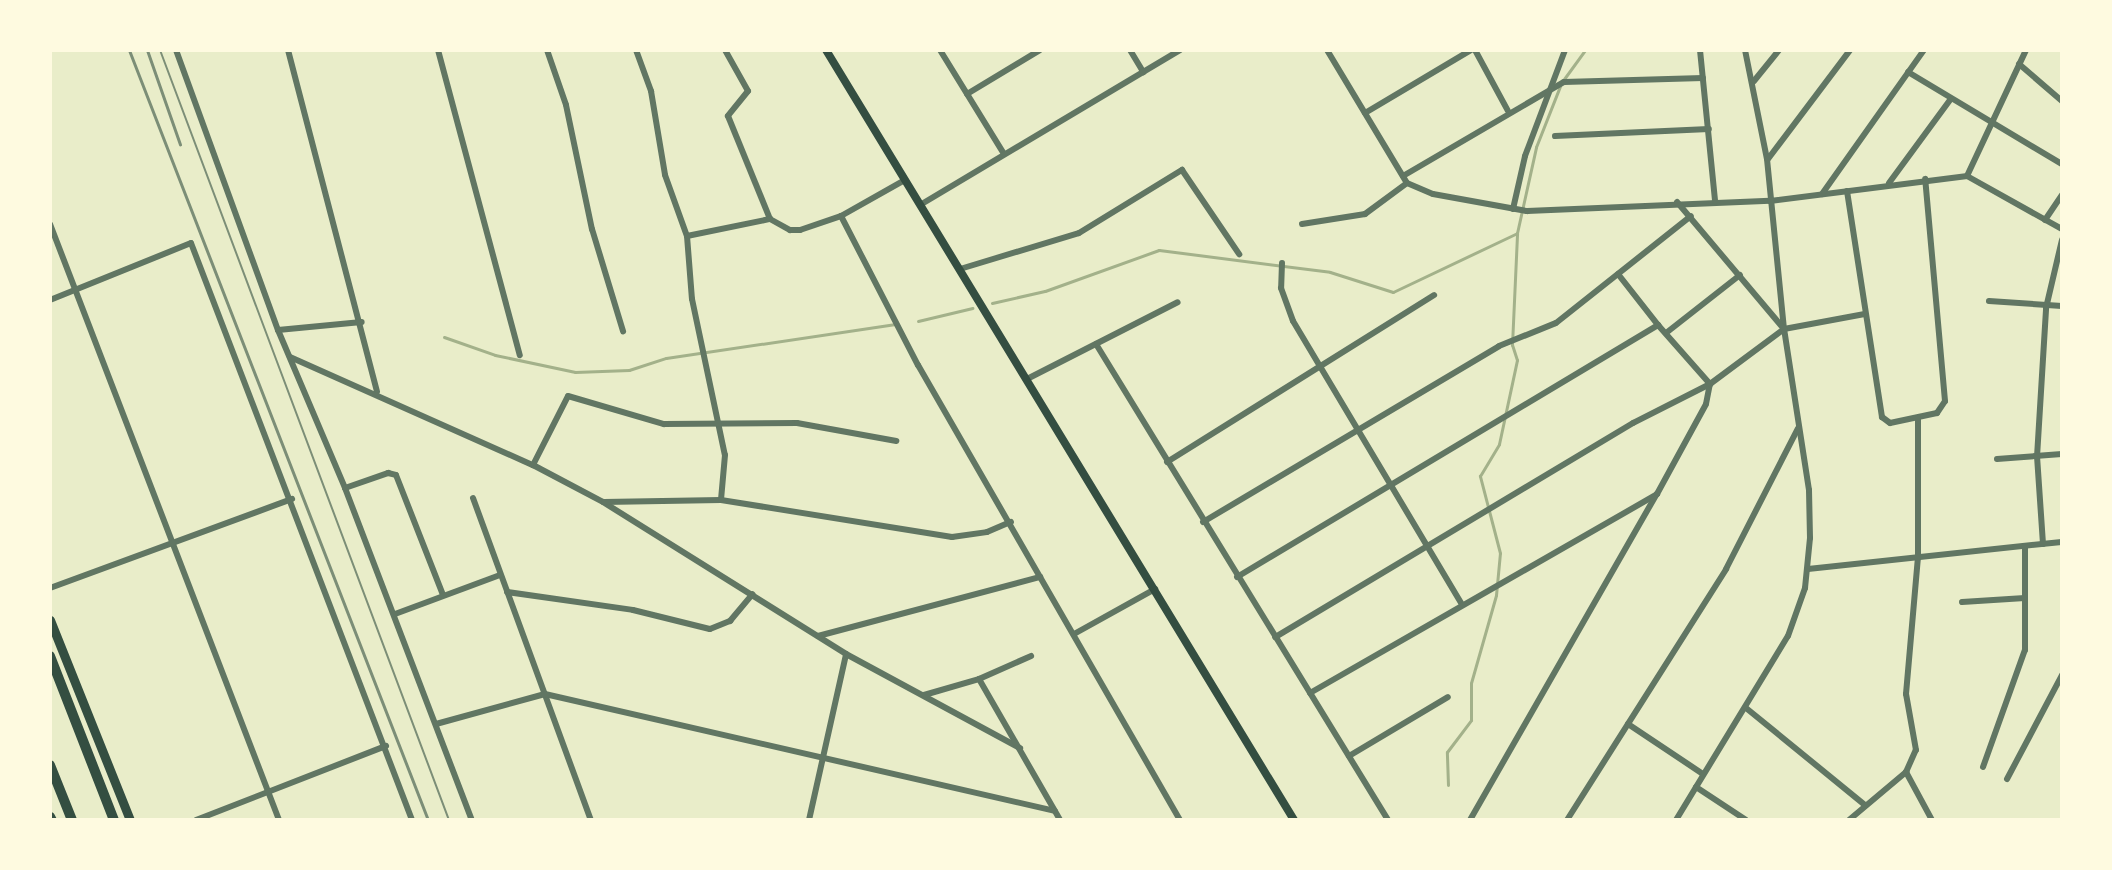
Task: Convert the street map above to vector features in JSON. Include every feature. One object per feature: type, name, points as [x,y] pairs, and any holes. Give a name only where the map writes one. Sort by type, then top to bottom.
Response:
[{"type":"highway","points":[[50,656],[114,820]]},
{"type":"highway","points":[[50,765],[72,820]]},
{"type":"main road","points":[[826,50],[1294,820]]},
{"type":"main road","points":[[50,620],[130,820]]},
{"type":"street","points":[[176,50],[278,330],[395,614],[472,820]]},
{"type":"street","points":[[288,50],[362,322],[377,392]]},
{"type":"street","points":[[438,50],[520,355]]},
{"type":"street","points":[[547,50],[566,105],[592,229],[623,331]]},
{"type":"street","points":[[636,50],[651,91],[665,175],[687,236],[692,299],[707,356],[725,455],[721,500]]},
{"type":"street","points":[[725,50],[748,91],[728,116],[770,219],[792,231],[841,216],[905,180]]},
{"type":"street","points":[[940,50],[1004,154]]},
{"type":"street","points":[[967,94],[1040,50]]},
{"type":"street","points":[[1130,50],[1143,72]]},
{"type":"street","points":[[920,205],[1180,50]]},
{"type":"street","points":[[1365,113],[1473,50],[1508,111]]},
{"type":"street","points":[[1515,209],[1551,86],[1565,50]]},
{"type":"street","points":[[1700,50],[1715,201]]},
{"type":"street","points":[[1676,820],[1788,636],[1808,569],[1809,490],[1784,329],[1767,159],[1754,81],[1745,50]]},
{"type":"street","points":[[1754,81],[1779,50]]},
{"type":"street","points":[[1767,159],[1850,50]]},
{"type":"street","points":[[1822,194],[1924,50]]},
{"type":"street","points":[[1967,176],[2026,50]]},
{"type":"street","points":[[1330,51],[1405,179],[1433,194],[1527,211],[1677,202],[1770,201],[1889,183],[1967,176],[2062,229]]},
{"type":"street","points":[[2019,64],[2062,101]]},
{"type":"street","points":[[1908,72],[1950,100],[2062,164]]},
{"type":"street","points":[[1302,224],[1355,218],[1405,179],[1551,86],[1564,82],[1703,78]]},
{"type":"street","points":[[1889,183],[1950,100]]},
{"type":"street","points":[[1555,136],[1709,129]]},
{"type":"street","points":[[960,269],[1079,233],[1177,170],[1189,175],[1239,254]]},
{"type":"street","points":[[1847,191],[1882,419],[1890,423],[1937,413],[1945,401],[1925,179]]},
{"type":"street","points":[[2045,220],[2062,195]]},
{"type":"street","points":[[1677,202],[1784,329]]},
{"type":"street","points":[[841,216],[918,365],[1180,820]]},
{"type":"street","points":[[1203,522],[1354,429],[1499,346],[1556,323],[1691,216]]},
{"type":"street","points":[[687,236],[770,219]]},
{"type":"street","points":[[50,224],[175,542],[279,820]]},
{"type":"street","points":[[2043,544],[2037,457],[2046,308],[2062,240]]},
{"type":"street","points":[[50,300],[189,242],[292,499],[412,820]]},
{"type":"street","points":[[1282,263],[1284,299],[1320,370],[1387,486],[1462,605]]},
{"type":"street","points":[[1618,274],[1710,384]]},
{"type":"street","points":[[1666,333],[1740,275]]},
{"type":"street","points":[[1167,462],[1320,370],[1434,295]]},
{"type":"street","points":[[1989,301],[2046,308],[2062,306]]},
{"type":"street","points":[[1027,379],[1178,302]]},
{"type":"street","points":[[1275,637],[1505,500],[1710,384],[1784,329],[1865,314]]},
{"type":"street","points":[[278,330],[362,322]]},
{"type":"street","points":[[1237,577],[1658,325]]},
{"type":"street","points":[[1096,344],[1388,820]]},
{"type":"street","points":[[290,357],[377,392],[533,465],[603,502],[846,654],[1020,748]]},
{"type":"street","points":[[1470,820],[1657,494],[1706,404],[1710,384]]},
{"type":"street","points":[[533,465],[568,396],[638,420],[797,423],[896,441]]},
{"type":"street","points":[[1849,820],[1906,772],[1916,750],[1906,694],[1918,558],[1918,418]]},
{"type":"street","points":[[1567,820],[1726,569],[1798,428]]},
{"type":"street","points":[[1997,459],[2062,454]]},
{"type":"street","points":[[345,488],[388,473],[396,475],[443,595]]},
{"type":"street","points":[[1310,693],[1657,494]]},
{"type":"street","points":[[473,498],[592,820]]},
{"type":"street","points":[[50,588],[292,499]]},
{"type":"street","points":[[603,502],[721,500],[952,537],[987,532],[1011,522]]},
{"type":"street","points":[[1808,569],[2062,542]]},
{"type":"street","points":[[1983,767],[2020,669],[2025,546]]},
{"type":"street","points":[[395,614],[500,575]]},
{"type":"street","points":[[818,636],[1040,577]]},
{"type":"street","points":[[1074,634],[1155,589]]},
{"type":"street","points":[[507,592],[633,610],[710,629],[730,621],[753,594]]},
{"type":"street","points":[[1962,602],[2025,598]]},
{"type":"street","points":[[809,820],[846,654]]},
{"type":"street","points":[[924,695],[979,679],[1031,656]]},
{"type":"street","points":[[2007,779],[2062,675]]},
{"type":"street","points":[[979,679],[1060,820]]},
{"type":"street","points":[[436,724],[545,694],[1055,811]]},
{"type":"street","points":[[1349,756],[1448,697]]},
{"type":"street","points":[[1746,708],[1865,805]]},
{"type":"street","points":[[1628,724],[1703,774]]},
{"type":"street","points":[[196,820],[386,746]]},
{"type":"street","points":[[1906,772],[1932,820]]},
{"type":"street","points":[[1696,787],[1746,820]]},
{"type":"waterway","points":[[1564,79],[1585,50]]},
{"type":"waterway","points":[[1448,785],[1447,752],[1471,720],[1471,683],[1496,595],[1500,553],[1480,476],[1499,444],[1517,360],[1512,345],[1517,233],[1536,147],[1560,86]]},
{"type":"waterway","points":[[992,303],[1045,291],[1159,250],[1330,272],[1393,292],[1517,233]]},
{"type":"waterway","points":[[918,321],[972,308]]},
{"type":"waterway","points":[[444,337],[495,355],[575,372],[629,370],[666,358],[895,324]]},
{"type":"tram line","points":[[160,50],[449,820]]},
{"type":"railway","points":[[129,50],[428,820]]},
{"type":"railway","points":[[147,50],[180,144]]}]
